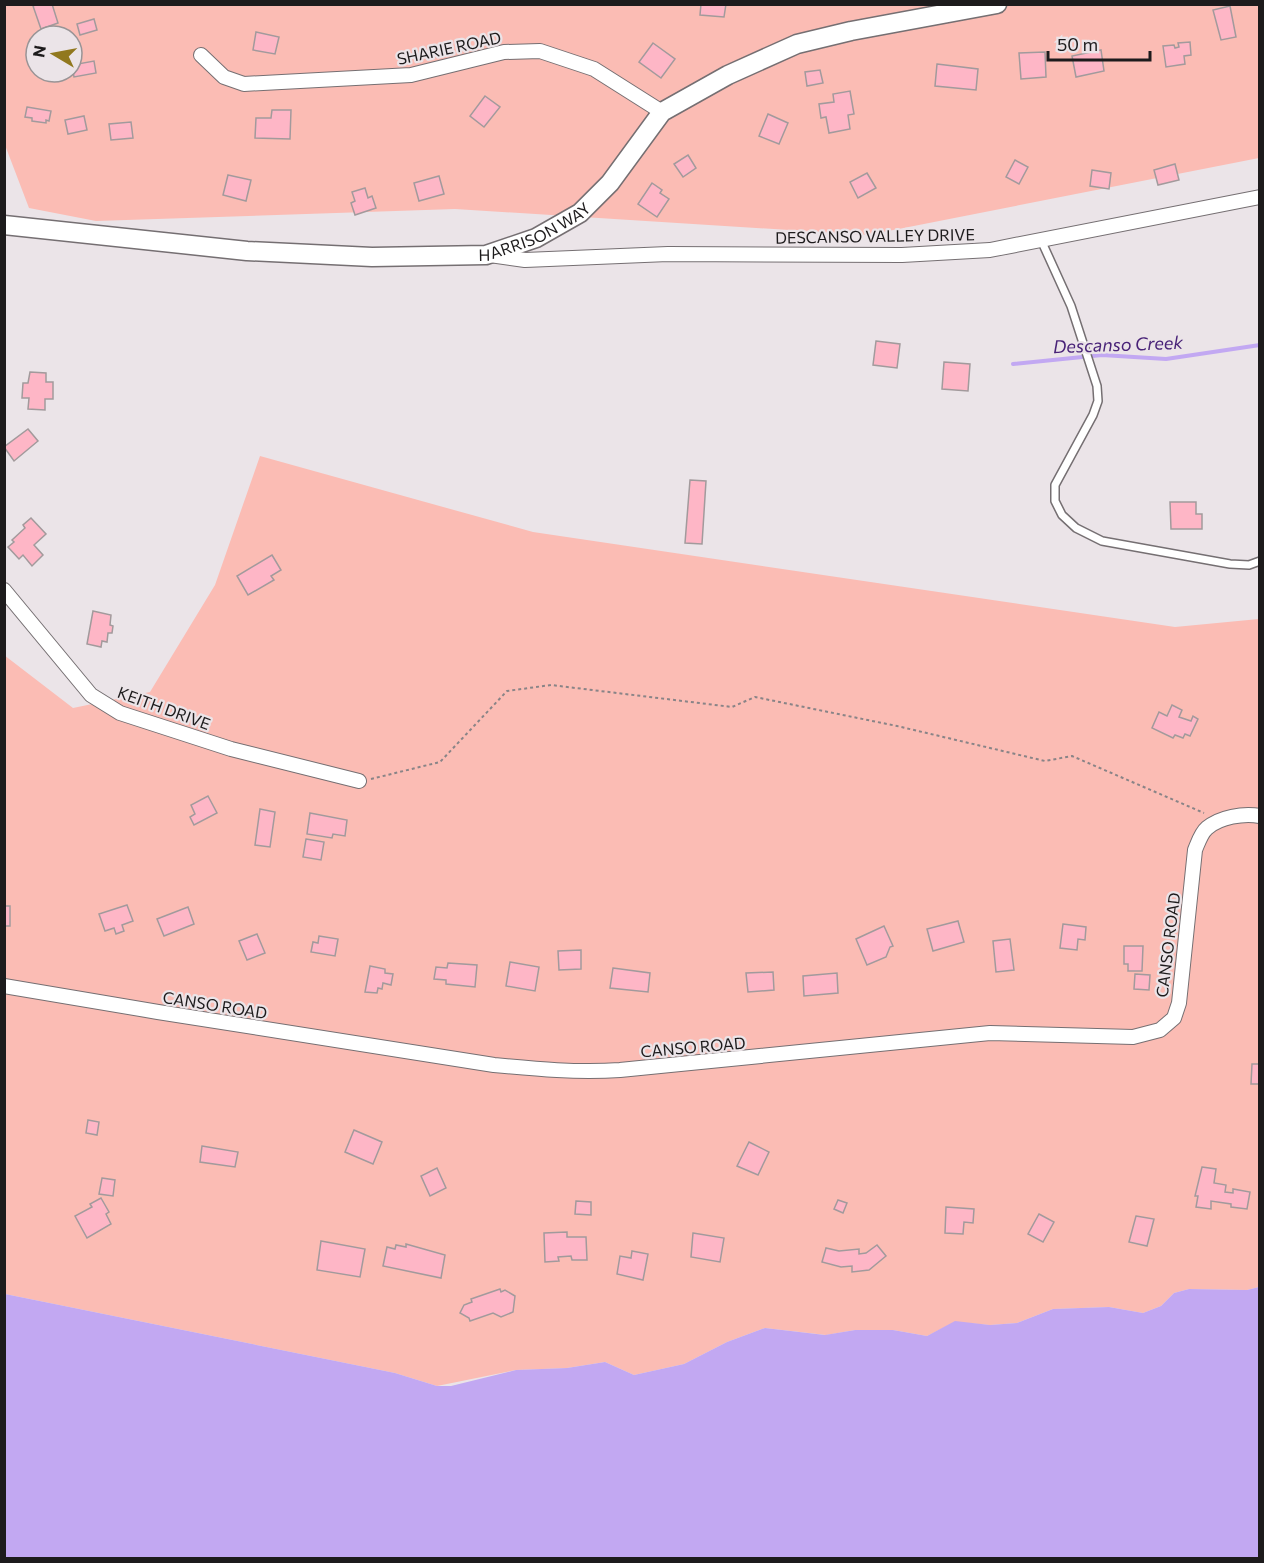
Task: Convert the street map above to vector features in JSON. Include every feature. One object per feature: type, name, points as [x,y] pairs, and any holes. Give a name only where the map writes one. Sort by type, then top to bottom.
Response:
[{"type":"street","name":"HARRISON WAY","points":[[4,225],[247,251],[372,257],[486,255],[537,238],[580,213],[610,183],[663,112],[728,75],[796,45],[851,31],[997,4]]},
{"type":"street","name":"SHARIE ROAD","points":[[201,55],[224,77],[244,84],[411,75],[504,52],[540,51],[594,69],[663,112]]},
{"type":"street","name":"DESCANSO VALLEY DRIVE","points":[[486,255],[525,260],[668,254],[903,255],[990,250],[1260,197]]},
{"type":"street","name":"KEITH DRIVE","points":[[4,590],[90,695],[120,713],[231,749],[359,781]]},
{"type":"street","name":"CANSO ROAD","points":[[4,986],[494,1065],[549,1071],[620,1070],[990,1033],[1133,1036],[1160,1030],[1174,1018],[1179,1003],[1195,850],[1205,829],[1220,820],[1248,814],[1260,816]]},
{"type":"lane","points":[[1041,240],[1071,306],[1097,386],[1098,401],[1094,415],[1055,485],[1055,501],[1062,515],[1076,528],[1102,541],[1230,564],[1249,565],[1260,561]]},
{"type":"path","points":[[359,781],[440,762],[507,691],[551,685],[732,706],[755,697],[897,726],[1045,761],[1072,756],[1205,813]]},
{"type":"shaded area","points":[[5,5],[1259,5],[1259,158],[868,235],[455,209],[96,221],[29,208],[5,145]]},
{"type":"shaded area","points":[[260,456],[533,532],[1175,627],[1259,619],[1259,1287],[1247,1290],[1189,1289],[1174,1293],[1161,1306],[1143,1313],[1109,1307],[1053,1309],[1017,1323],[990,1325],[955,1322],[927,1336],[893,1330],[855,1330],[826,1335],[765,1328],[727,1342],[684,1364],[634,1375],[605,1362],[567,1368],[516,1370],[437,1386],[395,1373],[5,1294],[4,655],[73,708],[150,692],[215,585]]},
{"type":"shaded area","points":[[1259,1287],[1259,1558],[5,1558],[5,1294],[395,1373],[437,1386],[451,1386],[516,1370],[567,1368],[605,1362],[634,1375],[684,1364],[727,1342],[765,1328],[825,1335],[855,1330],[893,1330],[927,1336],[955,1321],[990,1325],[1017,1323],[1053,1309],[1109,1307],[1143,1313],[1161,1306],[1174,1293],[1189,1289],[1247,1290]]},
{"type":"building","points":[[52,4],[58,23],[39,24],[33,6]]},
{"type":"building","points":[[701,4],[726,4],[724,17],[700,15]]},
{"type":"building","points":[[1230,6],[1236,37],[1221,40],[1213,10]]},
{"type":"building","points":[[94,19],[97,30],[84,34],[84,24],[77,24]]},
{"type":"building","points":[[256,32],[279,37],[275,54],[253,50]]},
{"type":"building","points":[[1190,42],[1191,55],[1184,56],[1185,64],[1166,67],[1163,46],[1174,45],[1175,48],[1179,47],[1178,43]]},
{"type":"building","points":[[653,43],[675,59],[661,78],[639,62]]},
{"type":"building","points":[[1101,50],[1104,71],[1076,77],[1072,56]]},
{"type":"building","points":[[1045,52],[1046,77],[1021,79],[1019,53]]},
{"type":"building","points":[[94,61],[96,73],[84,75],[84,63]]},
{"type":"building","points":[[937,64],[978,69],[976,90],[935,86]]},
{"type":"building","points":[[820,70],[823,83],[807,86],[805,72]]},
{"type":"building","points":[[850,91],[854,114],[848,115],[850,129],[829,133],[826,117],[821,118],[819,104],[834,102],[833,94]]},
{"type":"building","points":[[485,96],[500,107],[484,127],[470,116]]},
{"type":"building","points":[[27,107],[51,111],[49,121],[46,120],[46,123],[32,121],[32,118],[25,117]]},
{"type":"building","points":[[272,110],[291,110],[290,139],[255,138],[256,118],[271,118]]},
{"type":"building","points":[[768,114],[788,123],[779,144],[759,136]]},
{"type":"building","points":[[84,116],[87,130],[68,134],[65,120]]},
{"type":"building","points":[[131,122],[133,138],[111,140],[109,124]]},
{"type":"building","points":[[688,155],[696,168],[683,177],[674,164]]},
{"type":"building","points":[[1015,160],[1028,167],[1019,184],[1006,177]]},
{"type":"building","points":[[1175,164],[1179,180],[1158,185],[1154,170]]},
{"type":"building","points":[[1092,170],[1111,173],[1109,189],[1090,186]]},
{"type":"building","points":[[867,173],[876,188],[858,198],[850,182]]},
{"type":"building","points":[[228,175],[251,180],[246,201],[223,195]]},
{"type":"building","points":[[439,176],[444,194],[419,201],[414,183]]},
{"type":"building","points":[[652,183],[669,199],[657,217],[638,204]]},
{"type":"building","points":[[365,188],[368,198],[372,196],[376,208],[355,215],[351,203],[355,201],[352,192]]},
{"type":"building","points":[[876,341],[900,344],[897,368],[873,365]]},
{"type":"building","points":[[944,362],[970,364],[968,391],[942,389]]},
{"type":"building","points":[[30,372],[46,373],[46,382],[53,382],[53,399],[45,399],[45,410],[28,409],[29,398],[22,398],[23,383],[28,383]]},
{"type":"building","points":[[28,429],[38,441],[14,461],[4,447]]},
{"type":"building","points":[[690,480],[706,481],[702,544],[685,543]]},
{"type":"building","points":[[1170,502],[1196,502],[1196,514],[1202,514],[1202,529],[1171,529]]},
{"type":"building","points":[[31,518],[46,534],[34,545],[43,555],[32,566],[23,555],[19,559],[8,547],[25,528],[23,525]]},
{"type":"building","points":[[272,555],[281,570],[271,576],[274,580],[248,595],[237,576]]},
{"type":"building","points":[[93,611],[111,615],[112,633],[108,633],[107,642],[102,641],[101,647],[87,644]]},
{"type":"building","points":[[1172,705],[1182,710],[1179,717],[1191,721],[1193,716],[1198,719],[1190,736],[1185,734],[1183,738],[1175,735],[1173,738],[1152,728],[1159,712],[1167,716]]},
{"type":"building","points":[[208,796],[217,813],[194,825],[190,817],[195,814],[191,805]]},
{"type":"building","points":[[260,809],[275,812],[270,847],[255,845]]},
{"type":"building","points":[[310,813],[347,820],[345,836],[333,834],[332,838],[307,834]]},
{"type":"building","points":[[306,839],[324,842],[321,860],[303,857]]},
{"type":"building","points":[[127,905],[133,921],[122,925],[124,931],[116,934],[114,928],[105,931],[99,914]]},
{"type":"building","points":[[4,906],[10,906],[10,926],[4,926]]},
{"type":"building","points":[[188,907],[194,924],[164,936],[157,919]]},
{"type":"building","points":[[958,921],[964,942],[933,951],[927,929]]},
{"type":"building","points":[[1063,924],[1086,927],[1085,940],[1078,939],[1077,950],[1060,948]]},
{"type":"building","points":[[884,926],[893,946],[890,947],[886,957],[867,965],[856,939]]},
{"type":"building","points":[[257,934],[265,953],[247,960],[239,941]]},
{"type":"building","points":[[319,936],[338,939],[335,956],[311,952],[313,942],[318,943]]},
{"type":"building","points":[[1010,939],[1014,970],[996,972],[993,941]]},
{"type":"building","points":[[1124,946],[1143,946],[1142,971],[1128,971],[1128,964],[1124,964]]},
{"type":"building","points":[[581,950],[581,969],[559,970],[558,951]]},
{"type":"building","points":[[510,962],[539,967],[535,991],[506,986]]},
{"type":"building","points":[[448,963],[477,965],[475,987],[446,984],[446,980],[434,979],[436,967],[447,968]]},
{"type":"building","points":[[370,966],[385,969],[385,973],[393,974],[391,985],[383,983],[382,989],[378,988],[377,993],[365,992]]},
{"type":"building","points":[[613,968],[650,973],[648,992],[610,988]]},
{"type":"building","points":[[773,972],[774,990],[748,992],[746,973]]},
{"type":"building","points":[[837,973],[838,993],[804,996],[803,976]]},
{"type":"building","points":[[1135,974],[1150,975],[1149,990],[1134,989]]},
{"type":"building","points":[[1252,1064],[1260,1064],[1260,1084],[1251,1084]]},
{"type":"building","points":[[88,1120],[99,1122],[97,1135],[86,1133]]},
{"type":"building","points":[[354,1130],[382,1142],[373,1164],[345,1152]]},
{"type":"building","points":[[749,1142],[769,1152],[758,1175],[737,1166]]},
{"type":"building","points":[[202,1146],[238,1152],[235,1167],[200,1162]]},
{"type":"building","points":[[1202,1167],[1216,1169],[1214,1183],[1226,1185],[1225,1192],[1233,1193],[1233,1189],[1250,1192],[1247,1209],[1211,1201],[1211,1209],[1196,1207],[1198,1196],[1195,1196]]},
{"type":"building","points":[[437,1168],[446,1188],[430,1196],[421,1176]]},
{"type":"building","points":[[102,1178],[115,1180],[113,1196],[99,1194]]},
{"type":"building","points":[[101,1198],[109,1212],[106,1214],[111,1224],[87,1238],[75,1216],[92,1207],[90,1204]]},
{"type":"building","points":[[838,1200],[847,1203],[843,1213],[834,1209]]},
{"type":"building","points":[[576,1201],[591,1202],[591,1215],[575,1214]]},
{"type":"building","points":[[946,1207],[974,1209],[973,1223],[964,1222],[963,1234],[945,1233]]},
{"type":"building","points":[[1039,1214],[1054,1222],[1043,1242],[1028,1234]]},
{"type":"building","points":[[1136,1216],[1154,1219],[1147,1246],[1129,1242]]},
{"type":"building","points":[[567,1232],[567,1237],[586,1237],[587,1260],[572,1260],[571,1256],[558,1257],[559,1261],[545,1262],[544,1233]]},
{"type":"building","points":[[693,1233],[724,1238],[720,1262],[691,1257]]},
{"type":"building","points":[[321,1241],[365,1249],[360,1277],[317,1270]]},
{"type":"building","points":[[406,1244],[445,1255],[441,1278],[383,1266],[387,1247],[395,1249],[396,1245],[406,1247]]},
{"type":"building","points":[[877,1245],[886,1256],[869,1270],[852,1272],[852,1266],[841,1267],[822,1262],[826,1248],[839,1251],[859,1249],[859,1254],[866,1253]]},
{"type":"building","points":[[632,1251],[648,1254],[643,1280],[617,1274],[620,1256],[631,1258]]},
{"type":"building","points":[[500,1289],[501,1292],[505,1290],[515,1296],[513,1312],[501,1317],[493,1313],[470,1321],[460,1313],[464,1305],[472,1302],[471,1299]]},
{"type":"waterway","name":"Descanso Creek","points":[[1013,364],[1102,355],[1166,359],[1260,345]]}]
